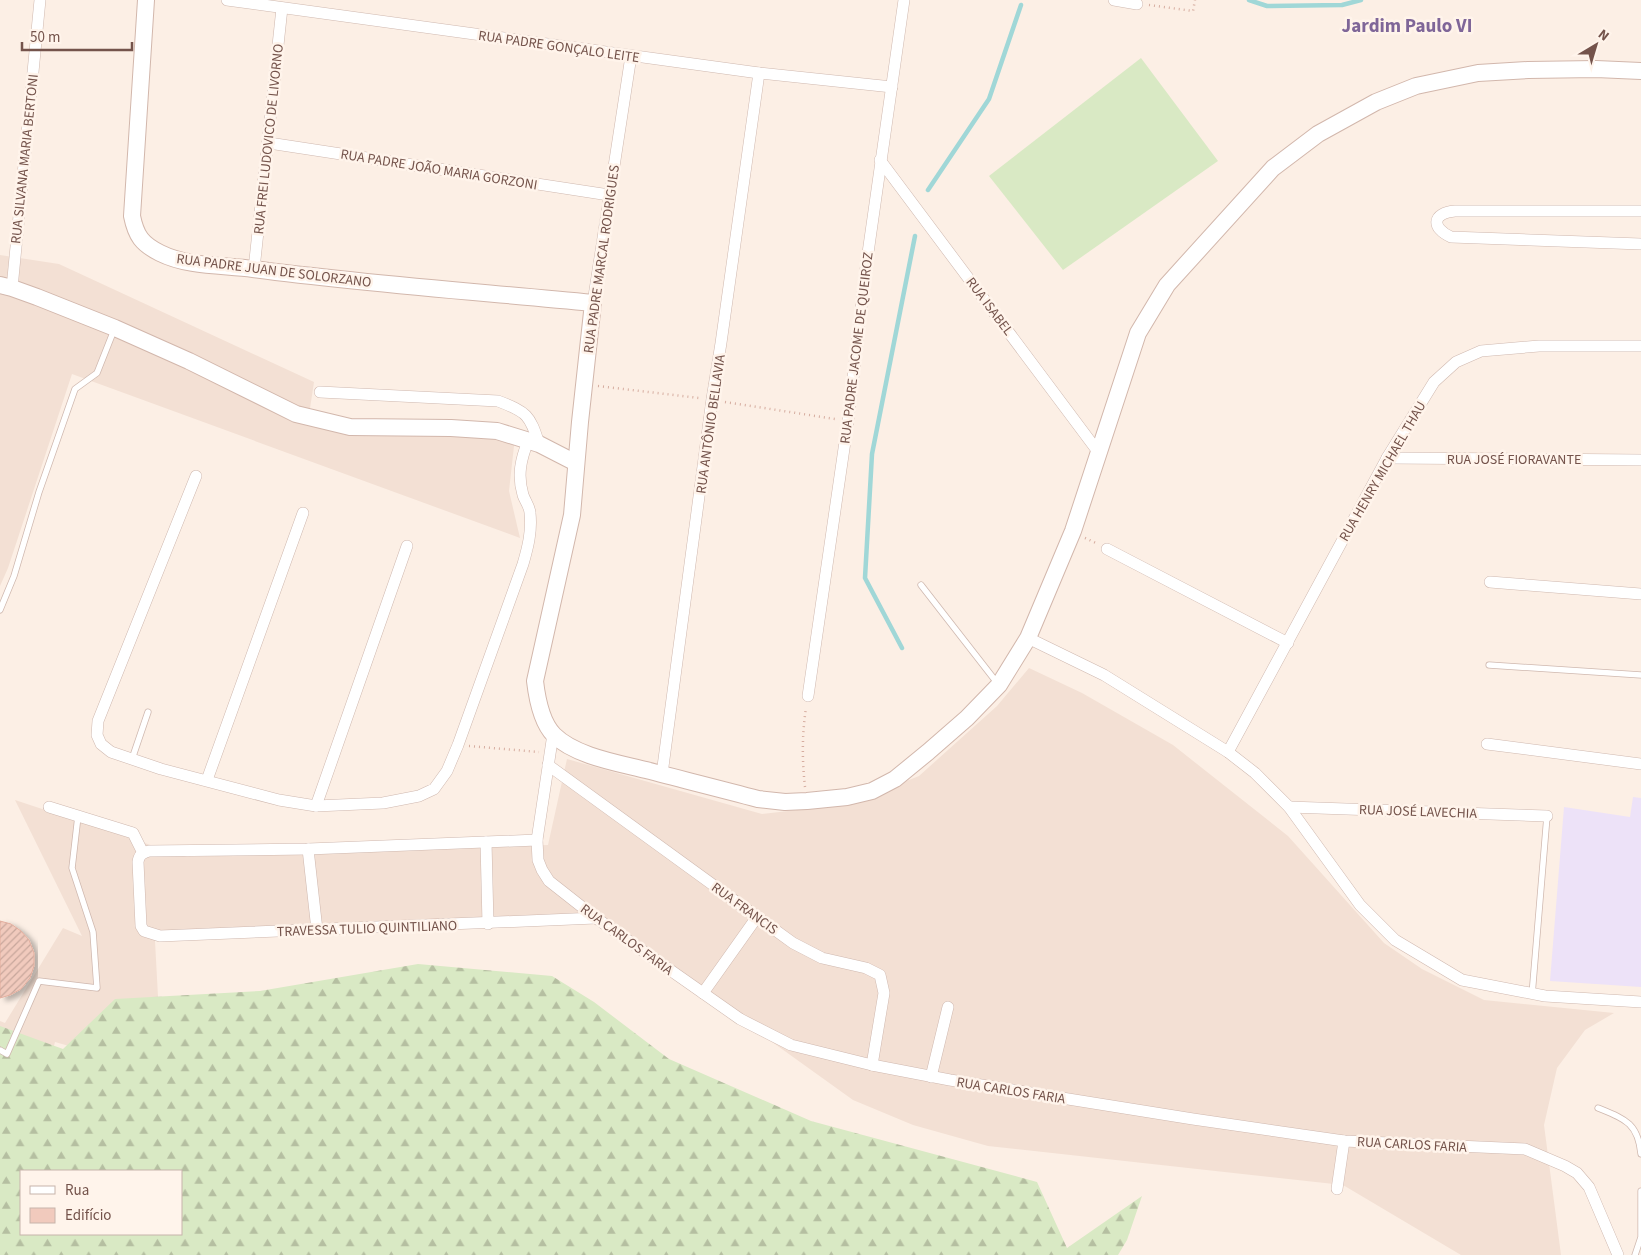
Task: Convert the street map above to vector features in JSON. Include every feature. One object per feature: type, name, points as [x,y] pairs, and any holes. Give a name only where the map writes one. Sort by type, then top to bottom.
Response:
[{"type":"main road","name":"RUA PADRE JUAN DE SOLORZANO","points":[[146,0],[132,216],[136,232],[146,245],[161,254],[181,261],[280,273],[593,303]]},
{"type":"main road","points":[[553,734],[573,747],[604,759],[758,799],[785,802],[847,797],[872,790],[895,779],[943,740],[982,704],[999,685],[1028,638],[1073,531],[1138,332],[1167,285],[1273,168],[1318,134],[1376,102],[1416,86],[1478,72],[1537,70],[1641,71]]},
{"type":"main road","points":[[6,287],[115,328],[189,361],[296,414],[350,428],[477,429],[496,431],[533,442],[576,463]]},
{"type":"main road","name":"RUA PADRE MARCAL RODRIGUES","points":[[553,734],[544,720],[536,694],[535,681],[572,516],[593,303]]},
{"type":"street","name":"RUA SILVANA MARIA BERTONI","points":[[6,287],[40,0]]},
{"type":"street","name":"RUA PADRE GONÇALO LEITE","points":[[227,0],[759,73],[892,87]]},
{"type":"street","name":"RUA PADRE JACOME DE QUEIROZ","points":[[808,696],[848,421],[880,160],[904,0]]},
{"type":"street","points":[[1114,0],[1137,4]]},
{"type":"street","name":"RUA FREI LUDOVICO DE LIVORNO","points":[[254,269],[282,8]]},
{"type":"street","name":"RUA PADRE MARCAL RODRIGUES","points":[[593,303],[631,56]]},
{"type":"street","name":"RUA ANTÔNIO BELLAVIA","points":[[662,774],[712,400],[759,73]]},
{"type":"street","name":"RUA PADRE JOÃO MARIA GORZONI","points":[[268,142],[609,195]]},
{"type":"street","name":"RUA ISABEL","points":[[880,160],[1099,453]]},
{"type":"street","points":[[1641,211],[1455,211],[1446,212],[1440,215],[1437,220],[1437,227],[1451,237],[1641,244]]},
{"type":"street","name":"RUA HENRY MICHAEL THAU","points":[[1228,752],[1387,458],[1434,382],[1456,362],[1482,351],[1539,346],[1641,346]]},
{"type":"street","points":[[196,476],[98,721],[97,735],[101,744],[111,752],[161,769],[279,800],[316,806],[383,803],[419,796],[434,789],[447,771],[458,745],[523,564],[531,535],[530,511],[523,494],[520,476],[521,460],[533,442],[532,422],[515,407],[498,401],[320,392]]},
{"type":"street","name":"RUA JOSÉ FIORAVANTE","points":[[1387,458],[1641,460]]},
{"type":"street","points":[[207,780],[303,513]]},
{"type":"street","points":[[316,806],[407,546]]},
{"type":"street","points":[[1108,549],[1288,643]]},
{"type":"street","points":[[1490,582],[1641,594]]},
{"type":"street","points":[[1028,638],[1104,674],[1228,752],[1255,773],[1289,807],[1360,905],[1395,940],[1462,980],[1532,995],[1601,1001],[1641,1002]]},
{"type":"street","name":"RUA CARLOS FARIA","points":[[553,734],[537,840],[538,860],[549,881],[596,918],[740,1019],[792,1045],[872,1065],[931,1077],[1344,1141],[1525,1149],[1565,1166],[1577,1174],[1589,1187],[1618,1255]]},
{"type":"street","points":[[1488,744],[1641,764]]},
{"type":"street","name":"RUA FRANCIS","points":[[548,765],[792,942],[822,958],[866,968],[880,975],[884,993],[872,1065]]},
{"type":"street","points":[[50,807],[133,833],[140,858],[158,851],[308,849],[537,840]]},
{"type":"street","name":"RUA JOSÉ LAVECHIA","points":[[1289,807],[1547,816]]},
{"type":"street","points":[[486,842],[488,924]]},
{"type":"street","points":[[308,849],[317,930]]},
{"type":"street","name":"TRAVESSA TULIO QUINTILIANO","points":[[140,858],[141,926],[144,931],[160,936],[488,924],[596,918]]},
{"type":"street","points":[[704,993],[757,917]]},
{"type":"street","points":[[931,1077],[948,1007]]},
{"type":"street","points":[[1336,1189],[1344,1141]]},
{"type":"lane","points":[[0,610],[14,576],[39,492],[75,389],[97,373],[115,328]]},
{"type":"lane","points":[[921,584],[999,685]]},
{"type":"lane","points":[[1489,665],[1641,675]]},
{"type":"lane","points":[[132,759],[148,712]]},
{"type":"lane","points":[[0,1050],[7,1054],[39,981],[97,988],[93,932],[72,868],[78,816]]},
{"type":"lane","points":[[1532,995],[1547,816]]},
{"type":"lane","points":[[1598,1108],[1620,1117],[1632,1126],[1639,1138],[1641,1154]]},
{"type":"lane","points":[[1635,1255],[1641,1237],[1641,1191]]},
{"type":"path","points":[[1137,4],[1192,11],[1195,0]]},
{"type":"path","points":[[584,384],[712,400],[848,421]]},
{"type":"path","points":[[1073,531],[1108,549]]},
{"type":"path","points":[[807,801],[803,770],[803,727],[808,696]]},
{"type":"path","points":[[458,745],[550,752]]},
{"type":"shaded area","points":[[0,255],[59,264],[314,382],[309,415],[515,437],[509,491],[520,538],[72,374],[8,568],[0,586]]},
{"type":"shaded area","points":[[1029,668],[1082,693],[1173,745],[1288,836],[1384,943],[1422,969],[1484,1000],[1614,1013],[1585,1030],[1557,1068],[1544,1125],[1561,1255],[1461,1255],[1343,1185],[988,1146],[913,1125],[853,1100],[606,923],[155,941],[161,1052],[104,1056],[55,1042],[22,1170],[20,1170],[20,1175],[0,1219],[0,1021],[5,1023],[63,928],[82,936],[15,800],[187,857],[548,845],[567,759],[762,814],[849,804],[919,776],[997,706]]},
{"type":"shaded area","points":[[1633,797],[1641,798],[1641,987],[1550,981],[1564,807],[1630,817]]},
{"type":"green space","points":[[1141,58],[1218,161],[1063,270],[989,176]]},
{"type":"green space","points":[[418,964],[552,976],[594,1002],[669,1059],[811,1121],[1037,1182],[1067,1248],[1142,1196],[1127,1240],[1118,1255],[0,1255],[0,1026],[63,1049],[115,999],[260,991]]},
{"type":"building","points":[[0,921],[11,924],[29,940],[34,953],[34,966],[30,978],[21,989],[0,998]]},
{"type":"waterway","points":[[1249,0],[1267,6],[1342,5],[1361,0]]},
{"type":"waterway","points":[[928,190],[989,99],[1021,5]]},
{"type":"waterway","points":[[902,648],[865,578],[872,454],[915,236]]},
{"type":"district","name":"Jardim Paulo VI","points":[[1407,25]]}]
